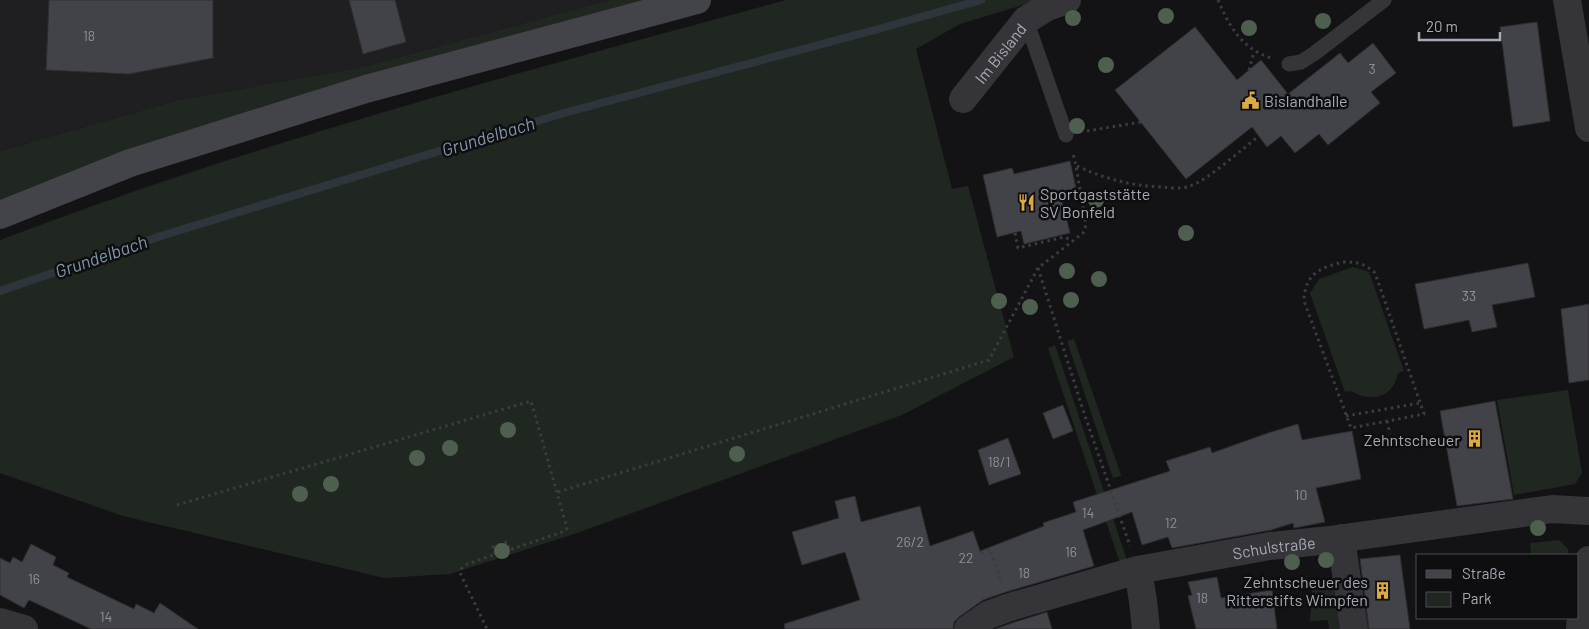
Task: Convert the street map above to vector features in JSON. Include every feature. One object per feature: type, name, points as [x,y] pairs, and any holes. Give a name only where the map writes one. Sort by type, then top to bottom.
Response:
[{"type":"main road","points":[[0,215],[130,163],[366,89],[697,0]]},
{"type":"street","name":"Im Bisland","points":[[963,99],[1026,20],[1047,7],[1067,0]]},
{"type":"street","points":[[1567,0],[1589,128]]},
{"type":"street","name":"Schulstraße","points":[[968,629],[988,616],[1010,607],[1138,570],[1270,546],[1552,509],[1589,511]]},
{"type":"street","points":[[1341,538],[1354,629]]},
{"type":"street","points":[[1580,629],[1585,571],[1589,560]]},
{"type":"street","points":[[1138,570],[1146,629]]},
{"type":"street","points":[[0,622],[24,629]]},
{"type":"lane","points":[[1289,64],[1301,62],[1315,53],[1384,0]]},
{"type":"lane","points":[[1026,20],[1066,135]]},
{"type":"path","points":[[1218,0],[1226,18],[1243,42],[1254,52],[1289,64]]},
{"type":"path","points":[[1249,70],[1254,52]]},
{"type":"path","points":[[558,492],[989,360],[1038,268],[1083,233],[1086,226],[1076,166],[1066,135],[1141,122]]},
{"type":"path","points":[[1076,166],[1115,181],[1148,187],[1189,187],[1202,180],[1259,136]]},
{"type":"path","points":[[1015,233],[1018,248],[1064,238],[1073,241]]},
{"type":"path","points":[[1343,262],[1356,262],[1366,265],[1375,273],[1424,414],[1350,428],[1346,416],[1304,301],[1304,289],[1310,279],[1320,269],[1343,262]]},
{"type":"path","points":[[1038,268],[1084,413],[1138,570]]},
{"type":"path","points":[[178,505],[531,401],[568,528],[565,531],[510,550],[507,542],[493,546],[496,554],[465,564],[461,569],[462,575],[487,629]]},
{"type":"path","points":[[1346,416],[1420,403]]},
{"type":"path","points":[[1387,421],[1390,434]]},
{"type":"path","points":[[981,553],[990,550],[1010,607]]},
{"type":"shaded area","points":[[0,0],[609,0],[363,67],[179,100],[0,151]]},
{"type":"green space","points":[[609,0],[653,0],[0,201],[0,151],[179,100],[363,67]]},
{"type":"green space","points":[[786,0],[1039,0],[960,24],[916,49],[952,189],[968,186],[1014,357],[902,415],[577,533],[450,574],[384,578],[123,516],[0,473],[0,240],[194,171],[390,110]]},
{"type":"green space","points":[[1353,267],[1369,272],[1404,371],[1398,373],[1391,388],[1380,396],[1366,397],[1351,391],[1345,392],[1310,293],[1319,279]]},
{"type":"green space","points":[[1074,339],[1121,476],[1113,478],[1067,341]]},
{"type":"green space","points":[[1055,345],[1129,566],[1122,569],[1048,348]]},
{"type":"green space","points":[[1568,390],[1582,473],[1575,484],[1514,495],[1497,400]]},
{"type":"green space","points":[[1559,540],[1568,549],[1569,554],[1531,554],[1530,543]]},
{"type":"green space","points":[[1333,583],[1340,629],[1329,629],[1328,620],[1310,621],[1312,585]]},
{"type":"building","points":[[49,0],[213,0],[213,58],[129,74],[46,70]]},
{"type":"building","points":[[349,0],[395,0],[406,42],[363,54]]},
{"type":"building","points":[[1537,22],[1550,121],[1513,127],[1500,27]]},
{"type":"building","name":"Bislandhalle","points":[[1195,27],[1237,80],[1261,60],[1288,94],[1340,53],[1348,63],[1373,43],[1396,73],[1371,92],[1380,103],[1328,145],[1319,134],[1295,153],[1281,136],[1267,147],[1252,127],[1186,179],[1115,90]]},
{"type":"building","name":"Sportgaststätte SV Bonfeld","points":[[1070,161],[1077,193],[1061,197],[1070,233],[1024,244],[1021,231],[997,237],[983,175],[1012,168],[1014,174]]},
{"type":"building","points":[[1528,263],[1535,297],[1492,305],[1497,327],[1472,332],[1469,320],[1424,329],[1415,284]]},
{"type":"building","points":[[1589,304],[1589,380],[1569,383],[1561,309]]},
{"type":"building","name":"Zehntscheuer","points":[[1495,401],[1513,499],[1457,506],[1440,411]]},
{"type":"building","points":[[1063,405],[1073,431],[1053,439],[1043,413]]},
{"type":"building","points":[[1298,424],[1302,440],[1352,431],[1361,479],[1316,488],[1325,522],[1294,528],[1293,523],[1271,530],[1172,548],[1168,537],[1142,545],[1132,512],[1083,530],[1094,566],[983,600],[959,617],[954,622],[953,629],[785,629],[784,624],[860,600],[845,552],[802,565],[792,532],[839,518],[835,501],[855,496],[861,522],[920,506],[930,546],[973,531],[980,551],[1044,526],[1043,523],[1076,512],[1073,502],[1170,471],[1166,461],[1210,447],[1212,453]]},
{"type":"building","points":[[1008,438],[1021,474],[989,485],[978,450]]},
{"type":"building","points":[[31,544],[56,557],[53,565],[69,573],[67,577],[134,609],[136,604],[154,613],[160,603],[198,629],[91,629],[29,600],[24,608],[0,595],[0,558],[10,563],[13,557],[22,562]]},
{"type":"building","name":"Zehntscheuer des Ritterstifts Wimpfen","points":[[1400,555],[1410,629],[1369,629],[1360,559]]},
{"type":"building","points":[[1217,577],[1221,598],[1272,590],[1277,629],[1196,629],[1188,596],[1192,595],[1188,582]]},
{"type":"building","points":[[1047,612],[1052,629],[995,629],[1015,622]]},
{"type":"waterway","name":"Grundelbach","points":[[0,291],[164,235],[564,113],[981,0]]},
{"type":"place","name":"Bislandhalle","points":[[1250,100]]},
{"type":"place","name":"Sportgaststätte SV Bonfeld","points":[[1026,202]]},
{"type":"place","name":"Zehntscheuer","points":[[1474,439]]},
{"type":"place","name":"Zehntscheuer des Ritterstifts Wimpfen","points":[[1382,590]]}]
